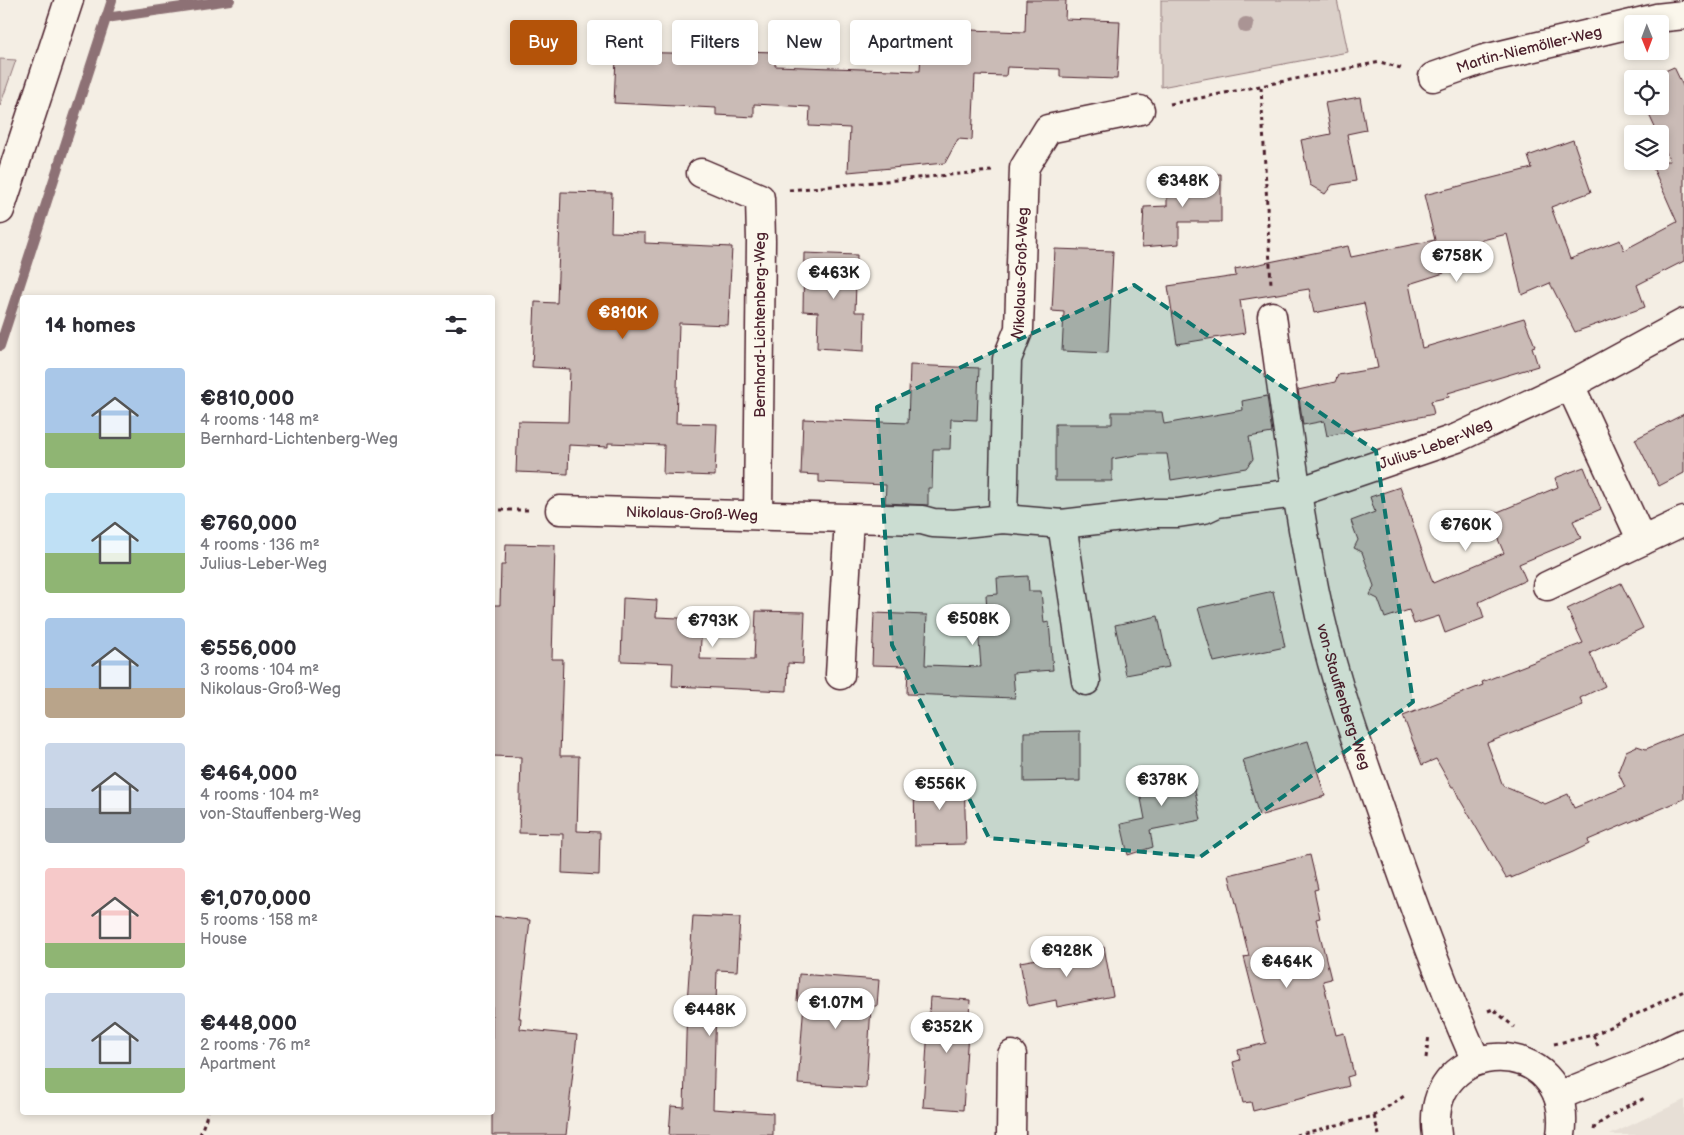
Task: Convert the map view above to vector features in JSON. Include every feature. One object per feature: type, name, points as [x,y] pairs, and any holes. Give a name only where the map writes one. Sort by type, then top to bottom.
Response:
[{"type":"street","points":[[0,210],[69,0]]},
{"type":"street","name":"Martin-Niemöller-Weg","points":[[1433,77],[1493,57],[1656,18],[1684,15]]},
{"type":"street","name":"Nikolaus-Groß-Weg","points":[[1003,519],[1007,359],[1019,329],[1024,168],[1048,129],[1140,110]]},
{"type":"street","points":[[701,174],[760,198]]},
{"type":"street","name":"Bernhard-Lichtenberg-Weg","points":[[758,515],[760,198]]},
{"type":"street","name":"von-Stauffenberg-Weg","points":[[1272,316],[1296,493],[1321,617],[1350,722],[1431,951],[1476,1061]]},
{"type":"street","name":"Julius-Leber-Weg","points":[[1296,493],[1457,438],[1570,385],[1684,323]]},
{"type":"street","points":[[1570,385],[1642,541]]},
{"type":"street","name":"Nikolaus-Groß-Weg","points":[[560,510],[922,520],[933,523],[954,524],[1003,519],[1062,524],[1156,512],[1178,513],[1204,509],[1216,503],[1296,493]]},
{"type":"street","points":[[840,675],[849,518]]},
{"type":"street","points":[[1548,586],[1684,521]]},
{"type":"street","points":[[1062,524],[1086,681]]},
{"type":"street","points":[[1558,1096],[1657,1056],[1684,1043]]},
{"type":"street","points":[[1011,1135],[1012,1056]]},
{"type":"street","points":[[1437,1135],[1435,1121],[1438,1102],[1446,1085],[1460,1070],[1476,1061],[1495,1057],[1515,1058],[1533,1066],[1548,1079],[1558,1096],[1563,1114],[1561,1135]]},
{"type":"path","points":[[1140,110],[1380,62]]},
{"type":"path","points":[[1261,87],[1272,316]]},
{"type":"path","points":[[760,198],[788,190],[1024,168]]},
{"type":"path","points":[[1553,1044],[1593,1035],[1684,992]]},
{"type":"path","points":[[1425,1065],[1429,1034],[1494,1009],[1519,1031]]},
{"type":"path","points":[[1296,1135],[1374,1116],[1408,1094]]},
{"type":"path","points":[[1592,1135],[1596,1126],[1626,1107],[1650,1096]]},
{"type":"path","points":[[200,1135],[207,1115]]},
{"type":"path","points":[[1374,1116],[1379,1135]]},
{"type":"highlighted area","points":[[1134,285],[1376,451],[1413,702],[1200,857],[989,838],[892,645],[877,407]]},
{"type":"shaded area","points":[[1161,0],[1337,0],[1348,52],[1161,87]]},
{"type":"shaded area","points":[[0,59],[16,60],[0,106]]},
{"type":"shaded area","points":[[1684,1100],[1684,1135],[1610,1135]]},
{"type":"building","points":[[1026,0],[1066,0],[1065,19],[1120,21],[1117,79],[1060,77],[1060,69],[1007,67],[1006,76],[975,75],[972,140],[958,139],[945,163],[848,172],[850,128],[809,126],[810,107],[754,104],[754,117],[716,115],[716,108],[614,103],[616,65],[662,65],[662,53],[672,53],[672,65],[758,65],[758,52],[768,52],[768,65],[775,66],[920,71],[920,65],[971,65],[971,30],[1025,32]]},
{"type":"building","points":[[1674,67],[1684,88],[1684,261],[1637,285],[1645,307],[1575,332],[1550,283],[1522,295],[1507,234],[1438,251],[1444,273],[1409,284],[1422,348],[1524,318],[1535,346],[1532,347],[1538,366],[1448,393],[1449,397],[1431,401],[1434,414],[1327,436],[1324,421],[1303,425],[1298,390],[1335,382],[1338,375],[1378,368],[1364,303],[1314,313],[1309,289],[1240,300],[1245,333],[1177,344],[1168,286],[1236,276],[1235,269],[1348,246],[1351,257],[1435,240],[1424,195],[1532,168],[1528,156],[1573,140],[1591,192],[1551,207],[1570,259],[1620,240],[1624,250],[1677,222],[1654,170],[1669,170],[1669,125],[1654,125],[1649,115],[1669,115],[1669,70],[1667,70]]},
{"type":"building","points":[[1360,97],[1366,130],[1347,134],[1356,181],[1332,185],[1325,194],[1310,185],[1301,140],[1331,134],[1325,103]]},
{"type":"building","points":[[1221,174],[1221,222],[1179,222],[1179,244],[1142,247],[1144,207],[1167,206],[1167,175]]},
{"type":"building","points":[[561,192],[612,193],[611,232],[645,233],[645,243],[732,247],[728,325],[679,323],[676,423],[717,424],[715,476],[663,474],[664,445],[608,443],[608,447],[569,445],[568,474],[516,472],[518,421],[568,422],[570,369],[532,367],[535,302],[557,303]]},
{"type":"building","points":[[1055,249],[1113,251],[1108,353],[1062,351],[1064,312],[1052,311]]},
{"type":"building","points":[[804,253],[857,255],[855,312],[865,312],[864,351],[817,348],[818,312],[803,311]]},
{"type":"building","points":[[910,365],[979,368],[977,420],[951,419],[950,449],[933,449],[932,488],[928,488],[928,505],[885,503],[886,485],[819,482],[819,475],[801,474],[803,419],[908,423]]},
{"type":"building","points":[[1267,396],[1272,433],[1249,437],[1253,459],[1246,468],[1171,480],[1167,454],[1142,454],[1112,459],[1112,481],[1055,481],[1055,424],[1112,424],[1112,412],[1162,412],[1164,424],[1243,410],[1242,401]]},
{"type":"building","points":[[1684,414],[1684,473],[1659,486],[1635,439]]},
{"type":"building","points":[[1584,467],[1601,509],[1573,521],[1581,538],[1519,564],[1526,580],[1479,602],[1484,618],[1445,633],[1439,616],[1414,624],[1409,610],[1385,618],[1378,599],[1370,595],[1374,586],[1362,552],[1354,548],[1358,540],[1351,521],[1375,512],[1370,497],[1400,487],[1433,583],[1504,553],[1488,516],[1558,487],[1555,478]]},
{"type":"building","points":[[506,544],[555,545],[552,659],[563,659],[560,756],[579,756],[577,831],[600,832],[599,875],[562,873],[563,834],[519,833],[521,757],[495,756],[495,605],[500,605],[501,565],[505,565]]},
{"type":"building","points":[[1028,576],[1029,591],[1041,591],[1044,623],[1049,622],[1053,670],[1013,673],[1015,698],[907,694],[908,666],[872,665],[874,613],[927,615],[925,665],[981,667],[978,628],[988,626],[986,595],[998,594],[997,578]]},
{"type":"building","points":[[1621,583],[1643,628],[1590,653],[1605,686],[1580,698],[1583,705],[1487,743],[1503,786],[1545,804],[1568,794],[1574,808],[1625,787],[1618,772],[1626,751],[1637,746],[1646,749],[1684,733],[1684,799],[1588,840],[1589,844],[1573,852],[1511,878],[1511,876],[1506,878],[1436,759],[1422,765],[1403,716],[1483,685],[1482,682],[1583,643],[1567,609]]},
{"type":"building","points":[[1273,591],[1285,647],[1214,662],[1198,608]]},
{"type":"building","points":[[623,598],[657,600],[656,617],[702,619],[700,659],[754,660],[756,611],[805,612],[803,664],[788,663],[787,691],[672,686],[673,663],[621,661]]},
{"type":"building","points":[[1158,616],[1169,667],[1126,675],[1115,625]]},
{"type":"building","points":[[1080,731],[1080,781],[1024,782],[1024,732]]},
{"type":"building","points":[[1308,741],[1325,796],[1259,816],[1243,760]]},
{"type":"building","points":[[1190,766],[1201,820],[1150,830],[1153,847],[1128,855],[1121,824],[1145,819],[1137,778]]},
{"type":"building","points":[[914,778],[964,778],[966,844],[915,845]]},
{"type":"building","points":[[1310,855],[1318,889],[1314,890],[1320,918],[1316,919],[1331,979],[1323,981],[1336,1035],[1344,1033],[1354,1075],[1347,1077],[1349,1086],[1253,1111],[1251,1102],[1243,1103],[1233,1062],[1240,1060],[1238,1050],[1266,1043],[1244,957],[1249,956],[1229,875]]},
{"type":"building","points":[[495,916],[530,920],[519,1018],[521,1018],[520,1029],[577,1035],[566,1135],[492,1135],[492,1115],[495,1115]]},
{"type":"building","points":[[693,916],[740,918],[737,971],[717,970],[713,1109],[773,1113],[773,1135],[669,1135],[671,1106],[684,1107],[687,1003]]},
{"type":"building","points":[[1104,947],[1113,996],[1057,1007],[1056,1000],[1028,1006],[1020,962]]},
{"type":"building","points":[[799,974],[879,980],[877,1006],[871,1006],[866,1088],[798,1084],[804,1002],[797,1001]]},
{"type":"building","points":[[930,997],[970,1000],[963,1110],[923,1107]]},
{"type":"waterway","points":[[0,346],[112,0]]},
{"type":"waterway","points":[[106,18],[230,0]]}]
